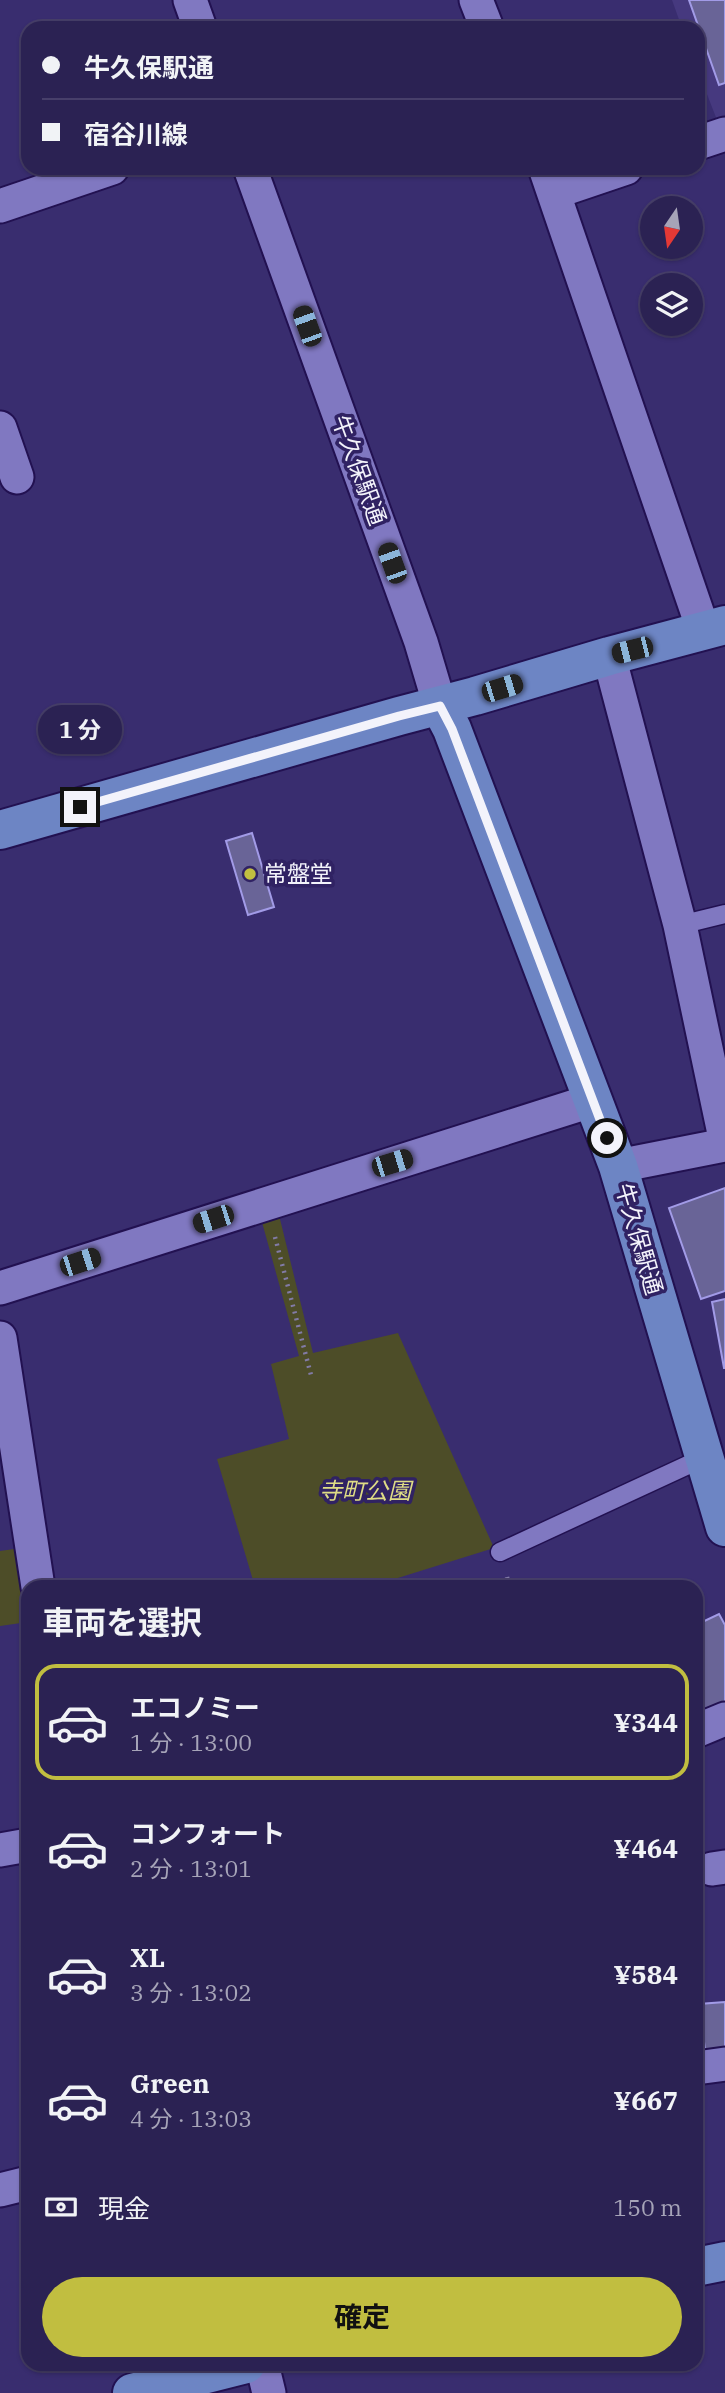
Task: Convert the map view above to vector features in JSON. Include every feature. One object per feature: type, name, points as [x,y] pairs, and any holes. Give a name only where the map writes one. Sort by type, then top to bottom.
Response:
[{"type":"street","points":[[190,0],[198,21]]},
{"type":"street","points":[[477,0],[484,21]]},
{"type":"street","points":[[705,141],[725,134]]},
{"type":"street","points":[[0,206],[92,175]]},
{"type":"street","name":"牛久保駅通","points":[[253,175],[421,642],[440,706],[452,729],[618,1166],[725,1527]]},
{"type":"street","points":[[0,830],[714,628],[550,180],[581,175]]},
{"type":"street","points":[[0,428],[17,477]]},
{"type":"street","points":[[609,656],[680,925],[725,1138]]},
{"type":"street","points":[[0,1287],[594,1100]]},
{"type":"street","points":[[618,1166],[725,1145]]},
{"type":"street","points":[[0,1338],[37,1580]]},
{"type":"street","points":[[703,1728],[725,1719]]},
{"type":"street","points":[[0,1850],[21,1846]]},
{"type":"street","points":[[703,2067],[725,2064]]},
{"type":"street","points":[[0,2190],[21,2185]]},
{"type":"street","points":[[703,2266],[725,2261]]},
{"type":"street","points":[[132,2393],[218,2371]]},
{"type":"street","points":[[264,2371],[269,2393]]},
{"type":"lane","points":[[680,925],[725,914]]},
{"type":"lane","points":[[500,1552],[703,1458]]},
{"type":"path","points":[[266,1202],[310,1376]]},
{"type":"shaded area","points":[[672,0],[725,0],[725,118],[717,120],[705,89],[705,21],[680,21]]},
{"type":"green space","name":"寺町公園","points":[[278,1211],[313,1353],[398,1333],[494,1548],[391,1580],[253,1580],[217,1459],[289,1439],[271,1364],[299,1356],[260,1215]]},
{"type":"green space","points":[[21,1548],[26,1580],[21,1580],[21,1623],[0,1626],[0,1551]]},
{"type":"building","points":[[689,0],[725,0],[725,83],[719,85],[705,45],[705,21],[696,21]]},
{"type":"building","name":"常盤堂","points":[[252,833],[274,907],[248,915],[226,841]]},
{"type":"building","points":[[725,1188],[725,1291],[701,1299],[669,1208]]},
{"type":"building","points":[[725,1299],[725,1368],[724,1368],[712,1302]]},
{"type":"building","points":[[719,1614],[725,1625],[725,1706],[704,1716],[703,1714],[703,1622]]},
{"type":"building","points":[[725,2002],[725,2054],[706,2057],[703,2004]]},
{"type":"place","name":"常盤堂","points":[[250,874]]},
{"type":"route","points":[[80,807],[440,706],[452,729],[607,1138]]}]
